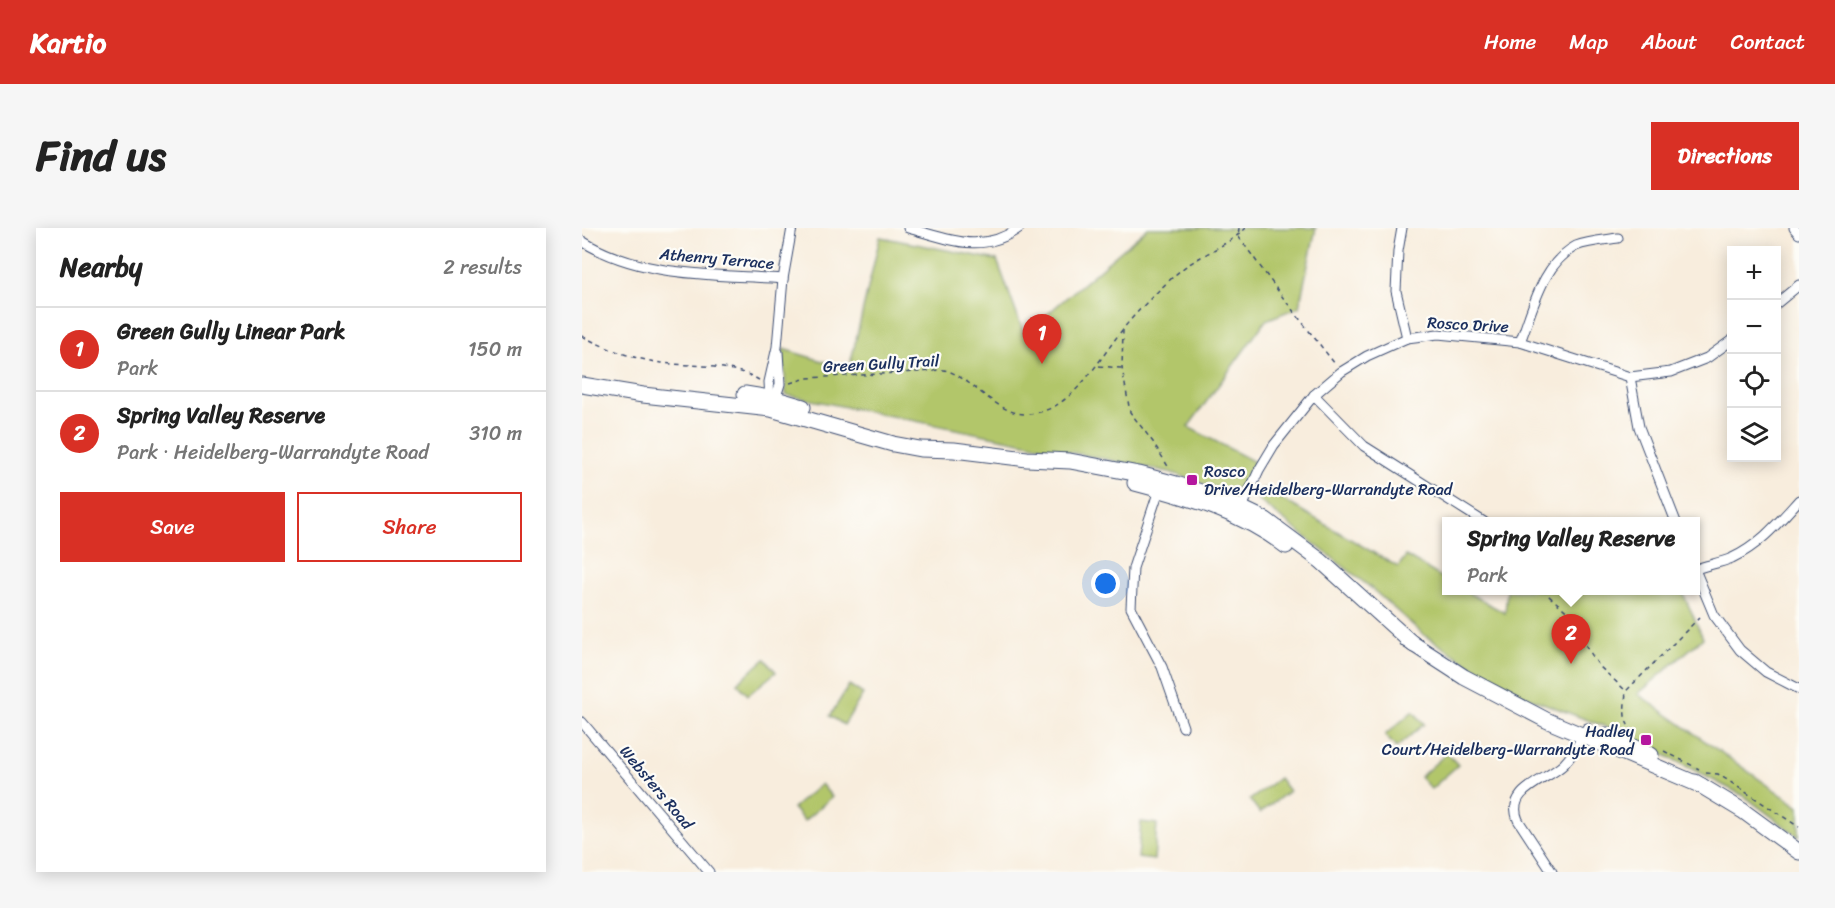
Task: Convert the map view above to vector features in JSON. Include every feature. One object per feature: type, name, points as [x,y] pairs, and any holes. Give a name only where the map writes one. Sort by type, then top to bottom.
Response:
[{"type":"main road","points":[[582,385],[613,389],[700,391],[774,397],[865,427],[954,450],[1081,463],[1165,481],[1240,512],[1266,520],[1299,543],[1414,645],[1464,677],[1513,703],[1585,731],[1630,744],[1659,759],[1743,811],[1799,852]]},
{"type":"street","points":[[774,397],[783,279],[792,228]]},
{"type":"street","points":[[908,228],[966,244],[981,244],[999,240],[1019,228]]},
{"type":"street","points":[[1402,228],[1398,251],[1396,291],[1407,338]]},
{"type":"street","points":[[1794,228],[1799,234]]},
{"type":"street","points":[[1520,342],[1548,272],[1556,261],[1577,246],[1618,238]]},
{"type":"street","name":"Athenry Terrace","points":[[582,241],[613,257],[652,268],[783,279]]},
{"type":"street","points":[[1781,300],[1799,285]]},
{"type":"street","name":"Rosco Drive","points":[[1240,512],[1259,470],[1274,445],[1314,395],[1341,372],[1367,356],[1407,338],[1438,334],[1520,342],[1630,377],[1671,372],[1707,358],[1727,343]]},
{"type":"street","points":[[774,397],[769,382],[777,347]]},
{"type":"street","points":[[1630,377],[1639,427],[1674,517]]},
{"type":"street","points":[[1314,395],[1364,446],[1476,517]]},
{"type":"street","points":[[1165,481],[1133,568],[1131,608],[1162,667],[1183,727]]},
{"type":"street","points":[[1700,568],[1750,548],[1773,529],[1799,500]]},
{"type":"street","points":[[1700,582],[1714,615],[1740,650],[1766,672],[1799,688]]},
{"type":"street","name":"Websters Road","points":[[582,722],[709,872]]},
{"type":"street","points":[[1552,872],[1518,820],[1516,802],[1523,791],[1563,765],[1573,754],[1585,731]]},
{"type":"path","points":[[1239,228],[1238,236],[1341,372]]},
{"type":"path","name":"Green Gully Trail","points":[[774,397],[784,385],[807,378],[939,369],[951,370],[997,405],[1019,414],[1045,410],[1068,397],[1098,366],[1123,329],[1146,303],[1182,270],[1238,236],[1246,228]]},
{"type":"path","points":[[1123,329],[1122,368],[1130,412],[1153,442],[1165,481]]},
{"type":"path","points":[[582,336],[644,360],[723,368],[769,382]]},
{"type":"path","points":[[1098,366],[1122,368]]},
{"type":"path","points":[[1547,595],[1571,615],[1581,638],[1599,666],[1626,691]]},
{"type":"path","points":[[1634,733],[1627,726],[1624,717],[1626,691],[1710,607]]},
{"type":"path","points":[[1660,749],[1708,774],[1718,774],[1799,828]]},
{"type":"green space","points":[[1148,228],[1316,228],[1299,307],[1266,320],[1188,427],[1255,462],[1247,479],[1239,487],[1224,489],[1169,472],[786,395],[783,349],[849,369],[880,237],[997,260],[1024,334]]},
{"type":"green space","points":[[1263,488],[1398,567],[1406,556],[1442,578],[1442,595],[1472,595],[1505,613],[1507,595],[1684,595],[1703,638],[1638,694],[1799,807],[1799,837],[1744,796],[1624,734],[1509,690],[1424,635],[1371,588],[1258,500]]},
{"type":"green space","points":[[765,659],[776,672],[748,695],[737,683]]},
{"type":"green space","points":[[849,685],[863,694],[844,725],[830,716]]},
{"type":"green space","points":[[1413,711],[1424,724],[1396,748],[1385,735]]},
{"type":"green space","points":[[1447,753],[1458,765],[1431,789],[1420,777]]},
{"type":"green space","points":[[1279,778],[1289,791],[1260,813],[1250,800]]},
{"type":"green space","points":[[821,784],[832,797],[804,821],[793,808]]},
{"type":"green space","points":[[1141,822],[1157,824],[1154,860],[1138,858]]},
{"type":"place","name":"Green Gully Linear Park","points":[[1042,364]]},
{"type":"place","name":"Rosco Drive/Heidelberg-Warrandyte Road","points":[[1192,480]]},
{"type":"place","name":"Spring Valley Reserve","points":[[1571,664]]},
{"type":"place","name":"Hadley Court/Heidelberg-Warrandyte Road","points":[[1646,740]]}]
